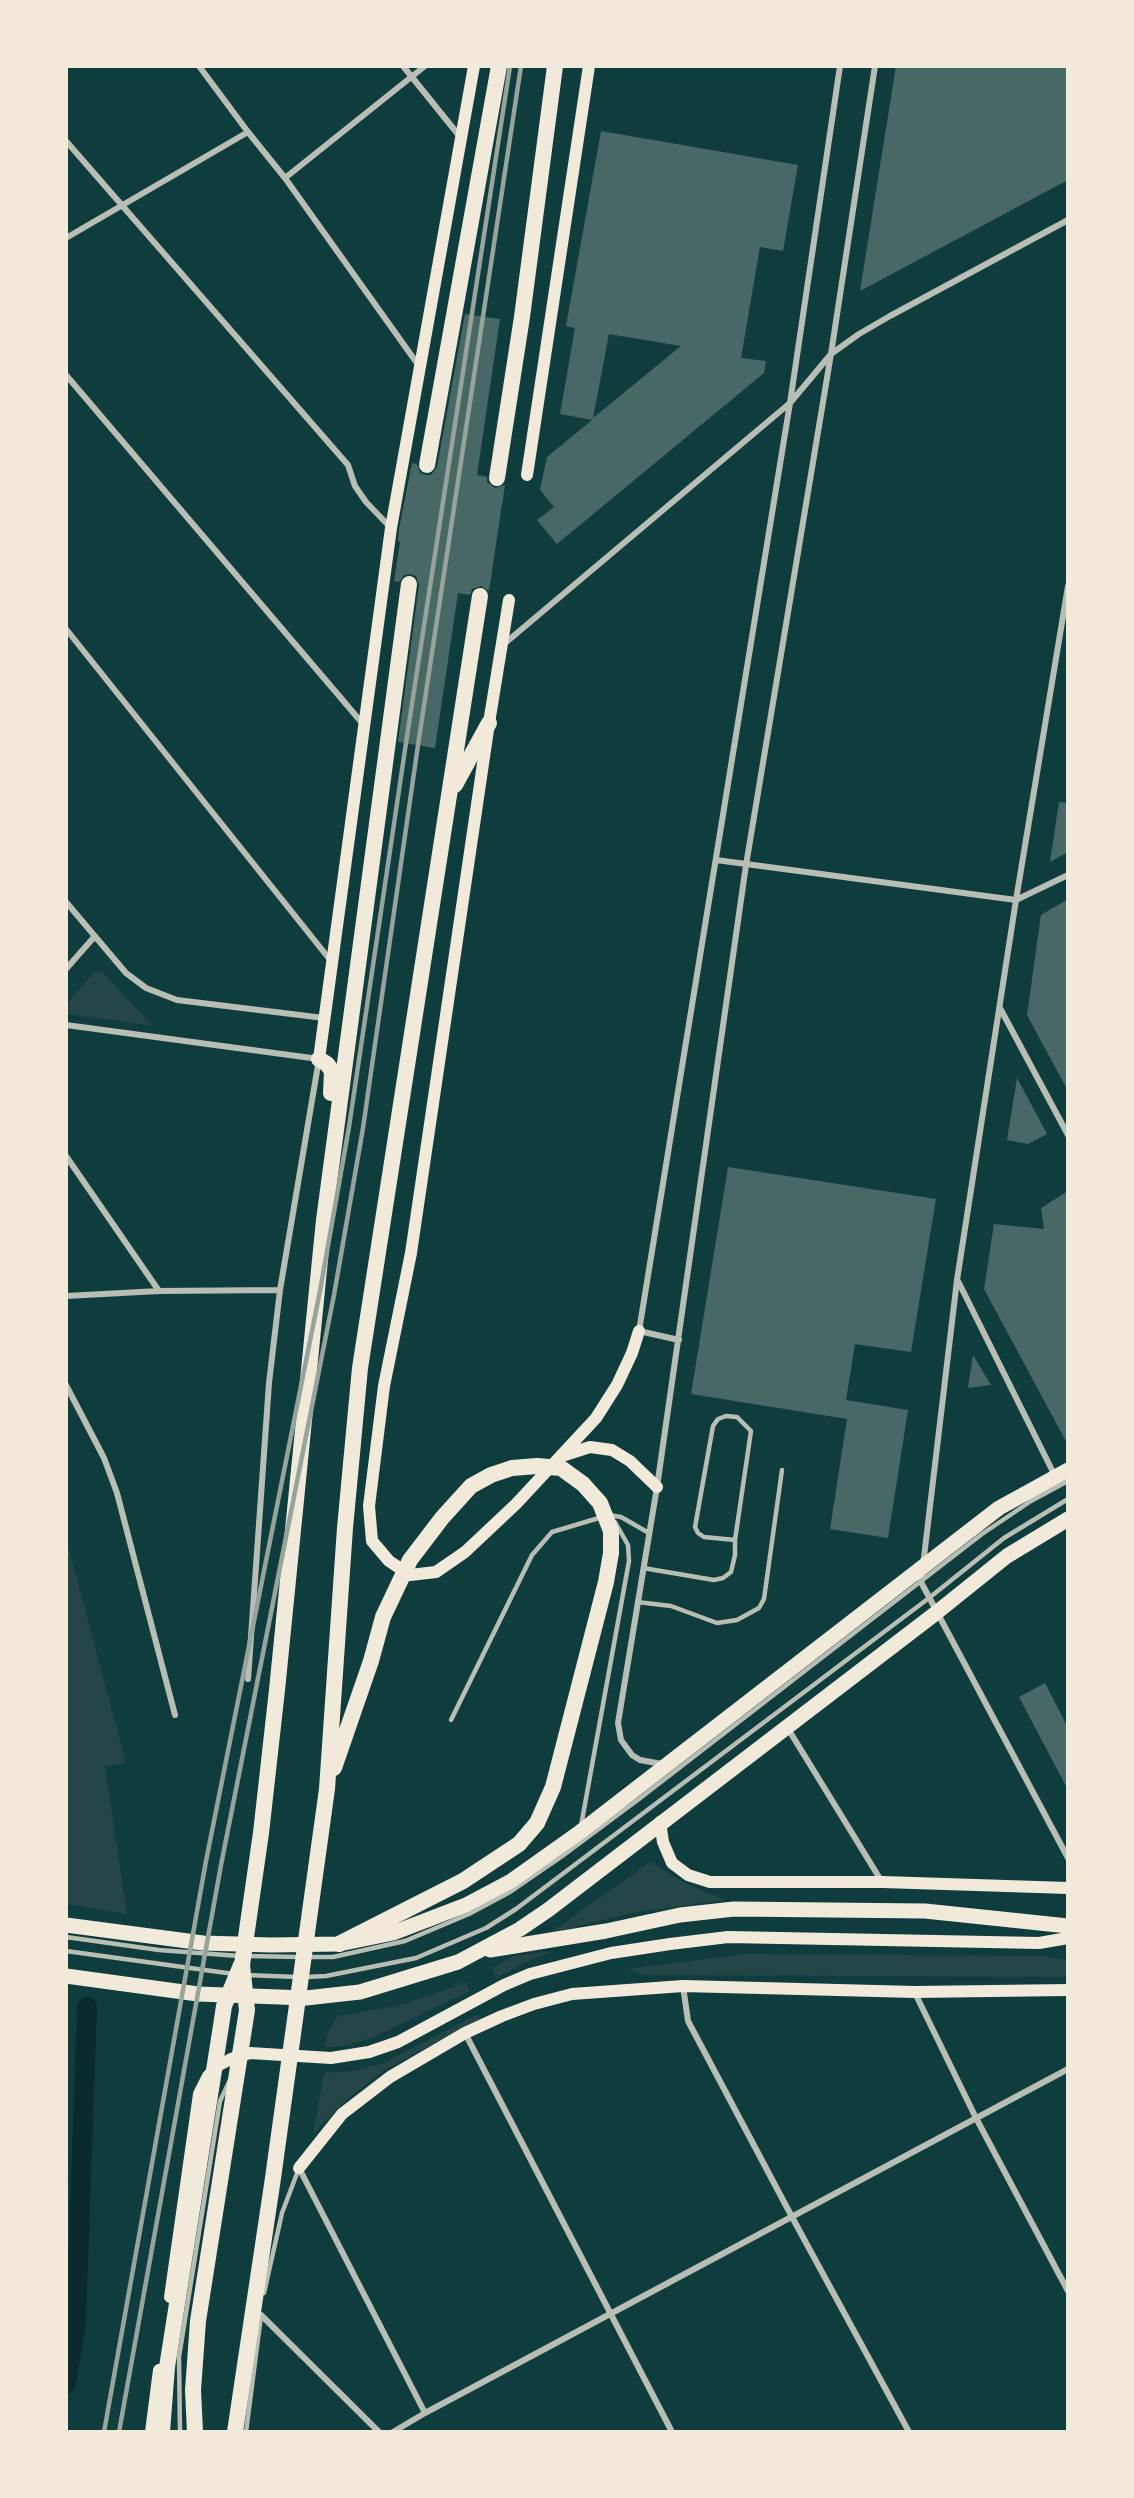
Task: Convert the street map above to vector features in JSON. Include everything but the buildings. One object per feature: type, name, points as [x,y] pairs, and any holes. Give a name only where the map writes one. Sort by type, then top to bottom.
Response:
[{"type":"highway","points":[[427,465],[499,66]]},
{"type":"highway","points":[[497,478],[522,316],[555,66]]},
{"type":"highway","points":[[195,2432],[193,2390],[198,2321],[247,2010],[242,1965],[261,1833],[277,1690],[324,1220],[409,584]]},
{"type":"highway","points":[[235,2432],[327,1789],[345,1528],[360,1368],[480,596]]},
{"type":"highway","points":[[449,797],[489,723]]},
{"type":"highway","points":[[319,1059],[332,1071],[323,1175],[324,1220]]},
{"type":"highway","points":[[327,1789],[371,1661],[383,1617],[410,1560],[442,1518],[471,1486],[491,1475],[512,1468],[537,1466],[561,1468],[583,1484],[600,1503],[611,1531],[611,1553],[606,1582],[553,1787],[537,1823],[519,1844],[463,1881],[339,1944]]},
{"type":"highway","points":[[162,2432],[167,2367],[224,2006],[242,1965]]},
{"type":"main road","points":[[319,1059],[366,726],[391,528],[474,66]]},
{"type":"main road","points":[[527,475],[589,66]]},
{"type":"main road","points":[[510,600],[489,723],[411,1253],[384,1386],[369,1506],[372,1541],[389,1561],[410,1575],[436,1572],[465,1552],[516,1504],[596,1418],[612,1393],[632,1353],[639,1331]]},
{"type":"main road","points":[[561,1456],[590,1447],[612,1450],[630,1461],[657,1487]]},
{"type":"main road","points":[[66,1925],[160,1944],[339,1944],[393,1933],[466,1905],[511,1881],[580,1832],[921,1575],[999,1508],[1064,1476]]},
{"type":"main road","points":[[66,1976],[198,1994],[306,1998],[343,1996],[433,1971],[481,1951],[549,1910],[660,1822],[936,1613],[1006,1556],[1068,1519]]},
{"type":"main road","points":[[660,1822],[668,1857],[679,1870],[698,1880],[710,1882],[883,1882],[1068,1888]]},
{"type":"main road","points":[[481,1951],[595,1933],[680,1915],[734,1910],[925,1911],[1068,1926]]},
{"type":"main road","points":[[151,2432],[199,2094],[208,2076],[231,2059],[250,2053],[331,2058],[369,2052],[398,2042],[530,1974],[611,1953],[670,1944],[728,1937],[1039,1943],[1068,1938]]},
{"type":"main road","points":[[299,2168],[326,2132],[361,2098],[390,2077],[465,2033],[534,2004],[572,1994],[683,1986],[915,1992],[1068,1990]]},
{"type":"street","points":[[199,66],[285,178],[419,367]]},
{"type":"street","points":[[403,66],[461,138]]},
{"type":"street","points":[[285,178],[425,66]]},
{"type":"street","points":[[679,1340],[639,1331],[790,403],[840,66]]},
{"type":"street","points":[[669,1765],[652,1763],[632,1755],[621,1740],[619,1732],[637,1602],[679,1340],[746,865],[831,354],[875,66]]},
{"type":"street","points":[[66,238],[248,132]]},
{"type":"street","points":[[66,141],[348,465],[355,486],[366,502],[391,528]]},
{"type":"street","points":[[502,645],[790,403],[831,354],[890,316],[1068,220]]},
{"type":"street","points":[[66,375],[366,726]]},
{"type":"street","points":[[1068,586],[957,1280],[921,1575],[936,1613],[1068,1858]]},
{"type":"street","points":[[66,629],[333,963]]},
{"type":"street","points":[[716,860],[1016,900],[1068,875]]},
{"type":"street","points":[[66,902],[126,973],[146,988],[177,1000],[324,1018]]},
{"type":"street","points":[[66,969],[95,936]]},
{"type":"street","points":[[999,1008],[1068,1136]]},
{"type":"street","points":[[66,1024],[319,1059],[280,1290],[269,1383],[248,1679]]},
{"type":"street","points":[[66,1156],[159,1291]]},
{"type":"street","points":[[957,1280],[1064,1476]]},
{"type":"street","points":[[66,1296],[159,1291],[280,1290]]},
{"type":"street","points":[[66,1385],[104,1458],[117,1493],[175,1715]]},
{"type":"street","points":[[787,1726],[883,1882]]},
{"type":"street","points":[[683,1986],[688,2021],[909,2432]]},
{"type":"street","points":[[915,1992],[976,2118],[1068,2291]]},
{"type":"street","points":[[465,2033],[672,2432]]},
{"type":"street","points":[[393,2432],[1068,2069]]},
{"type":"street","points":[[299,2168],[425,2413]]},
{"type":"street","points":[[261,2315],[379,2432]]},
{"type":"lane","points":[[643,1568],[714,1580],[723,1578],[731,1572],[751,1431],[737,1417],[726,1416],[718,1419],[713,1426],[694,1527],[704,1537],[735,1540]]},
{"type":"lane","points":[[637,1602],[671,1606],[717,1623],[737,1620],[759,1608],[764,1599],[782,1470]]},
{"type":"lane","points":[[66,1951],[279,1978],[326,1976],[416,1958],[466,1938],[516,1910],[1022,1525],[1068,1499]]},
{"type":"lane","points":[[451,1719],[532,1555],[552,1532],[609,1515],[621,1517],[648,1533]]},
{"type":"lane","points":[[580,1832],[629,1561],[624,1536],[609,1515]]},
{"type":"lane","points":[[66,1936],[160,1944],[224,1956],[333,1957],[405,1941],[469,1914],[510,1892],[561,1857],[921,1575]]},
{"type":"lane","points":[[180,2432],[179,2357],[220,2101],[225,2087],[240,2067],[250,2059],[264,2053]]},
{"type":"lane","points":[[264,2296],[282,2213],[299,2168]]},
{"type":"lane","points":[[246,2432],[262,2306]]},
{"type":"shaded area","points":[[94,972],[102,972],[153,1026],[66,1014],[66,1005]]},
{"type":"shaded area","points":[[66,1538],[126,1763],[105,1766],[127,1914],[66,1904]]},
{"type":"shaded area","points":[[650,1862],[685,1883],[725,1900],[631,1913],[550,1933]]},
{"type":"shaded area","points":[[553,1951],[496,1978],[492,1968],[514,1956]]},
{"type":"shaded area","points":[[747,1954],[1044,1956],[1068,1961],[1068,1977],[644,1975],[628,1969]]},
{"type":"shaded area","points":[[465,1982],[470,1991],[372,2038],[343,2046],[324,2047],[328,2032],[338,2016],[397,2006]]},
{"type":"shaded area","points":[[478,2014],[481,2019],[386,2069],[346,2100],[313,2134],[324,2073],[354,2071],[384,2063]]},
{"type":"waterway","points":[[66,2384],[76,2322],[87,2007]]},
{"type":"railway","points":[[104,2432],[206,1861],[320,1291],[349,1127],[510,66]]},
{"type":"railway","points":[[119,2432],[221,1865],[334,1295],[363,1128],[418,745],[521,66]]}]
